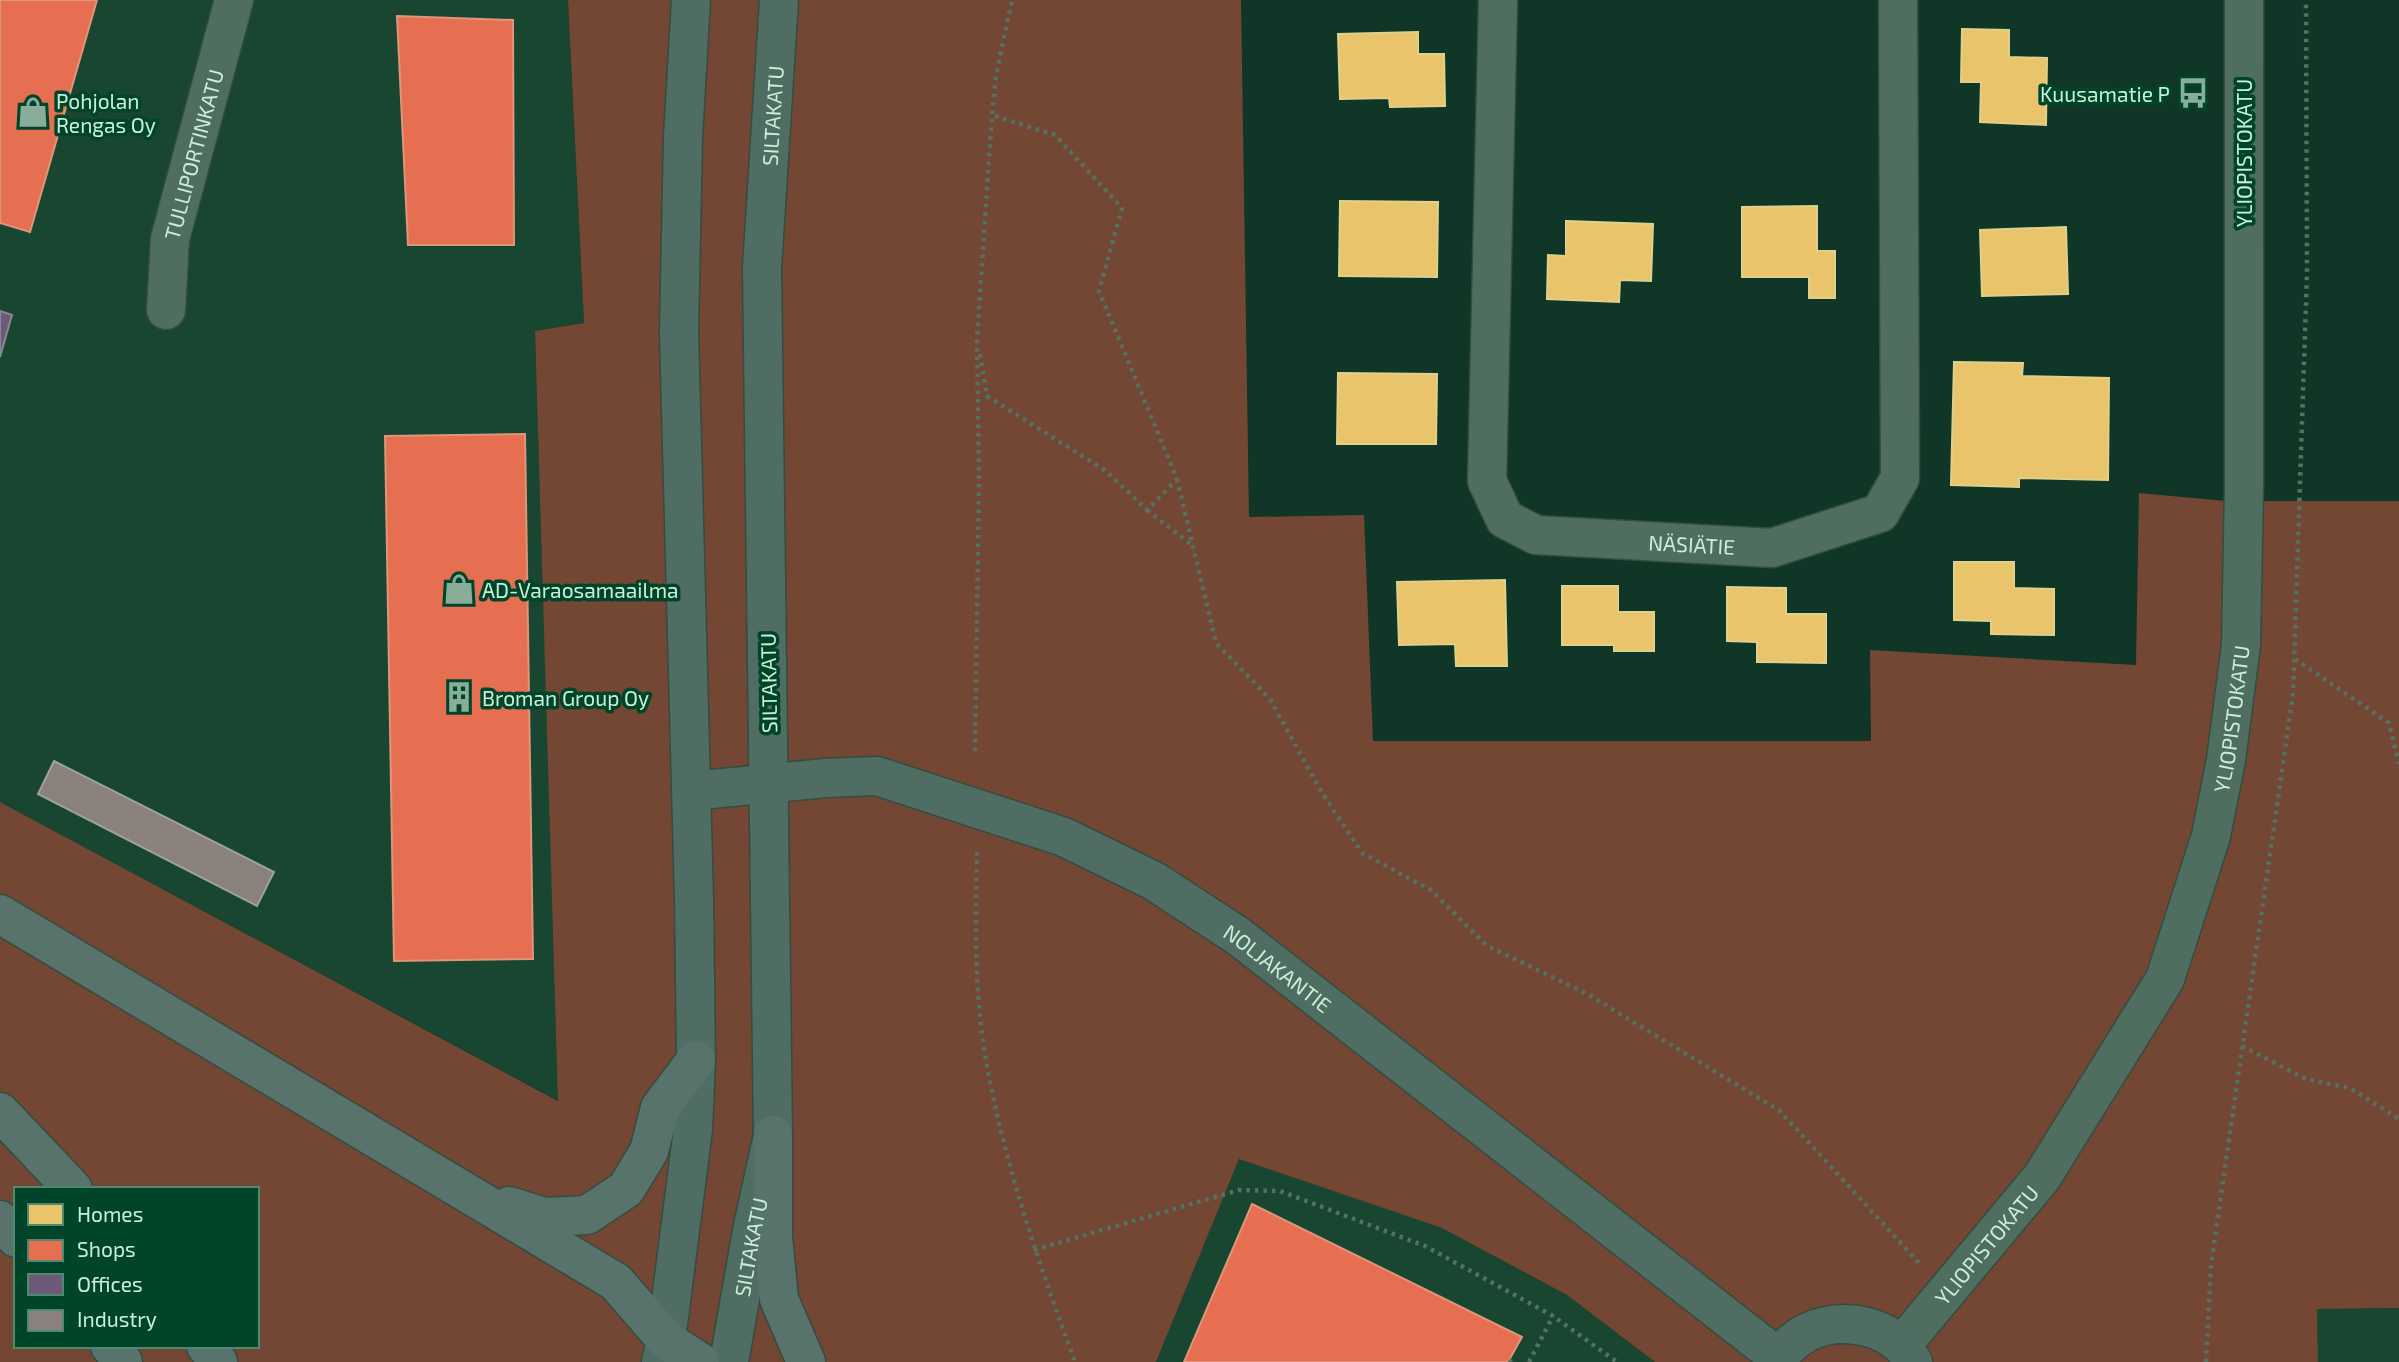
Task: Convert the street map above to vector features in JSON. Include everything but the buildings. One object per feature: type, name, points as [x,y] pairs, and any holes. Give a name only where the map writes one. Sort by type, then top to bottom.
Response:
[{"type":"highway","points":[[0,914],[616,1282],[663,1351],[701,1362]]},
{"type":"highway","points":[[467,1192],[544,1217],[587,1215],[626,1189],[649,1151],[660,1108],[696,1060]]},
{"type":"highway","points":[[0,1112],[71,1187]]},
{"type":"highway","points":[[773,1135],[773,1237],[779,1300],[806,1362]]},
{"type":"highway","points":[[0,1220],[14,1236]]},
{"type":"highway","points":[[112,1348],[123,1362]]},
{"type":"main road","points":[[663,1351],[693,1129],[696,1060],[680,332],[683,137],[691,0]]},
{"type":"main road","name":"SILTAKATU","points":[[729,1362],[752,1231],[773,1135],[762,268],[779,0]]},
{"type":"main road","name":"NOLJAKANTIE","points":[[691,791],[877,776],[1064,837],[1154,881],[1238,936],[1778,1360]]},
{"type":"main road","points":[[1778,1360],[1798,1338],[1824,1326],[1851,1323],[1878,1330],[1908,1354]]},
{"type":"street","name":"TULLIPORTINKATU","points":[[166,310],[170,239],[234,0]]},
{"type":"street","name":"NÄSIÄTIE","points":[[1498,0],[1487,481],[1505,519],[1536,535],[1772,548],[1880,513],[1900,478],[1898,0]]},
{"type":"street","name":"YLIOPISTOKATU","points":[[1908,1354],[1946,1293],[2042,1177],[2165,979],[2210,836],[2226,760],[2241,645],[2244,487],[2244,0]]},
{"type":"path","points":[[975,751],[979,481],[977,339],[996,75],[1012,0]]},
{"type":"path","points":[[992,115],[1055,135],[1122,208],[1099,291],[1177,479],[1216,643],[1270,699],[1321,791],[1362,853],[1431,890],[1486,945],[1589,995],[1780,1111],[1946,1293]]},
{"type":"path","points":[[977,339],[987,396],[1106,471],[1147,510],[1194,546]]},
{"type":"path","points":[[1147,510],[1177,479]]},
{"type":"path","points":[[2294,658],[2389,723],[2399,764]]},
{"type":"path","points":[[977,852],[975,949],[989,1079],[1034,1250],[1074,1362]]},
{"type":"path","points":[[2242,1046],[2306,1080],[2350,1088],[2399,1119]]},
{"type":"path","points":[[1034,1250],[1239,1190],[1280,1191],[1424,1246],[1553,1316],[1618,1362]]},
{"type":"path","points":[[1529,1362],[1553,1316]]},
{"type":"shaded area","points":[[0,0],[568,0],[584,323],[535,331],[559,1101],[0,802]]},
{"type":"shaded area","points":[[568,0],[1241,0],[1249,517],[1364,515],[1373,741],[1871,741],[1870,650],[2136,665],[2139,493],[2226,501],[2399,501],[2399,1308],[2317,1309],[2318,1362],[1655,1362],[1567,1295],[1442,1228],[1239,1159],[1156,1362],[0,1362],[0,802],[558,1101],[535,331],[584,323]]},
{"type":"shaded area","points":[[1239,1159],[1442,1228],[1567,1295],[1655,1362],[1156,1362]]},
{"type":"shaded area","points":[[2399,1308],[2399,1362],[2318,1362],[2316,1309]]},
{"type":"place","name":"Kuusamatie P","points":[[2193,93]]},
{"type":"place","name":"Pohjolan Rengas Oy","points":[[33,112]]},
{"type":"place","name":"AD-Varaosamaailma","points":[[459,589]]},
{"type":"place","name":"Broman Group Oy","points":[[459,697]]}]
